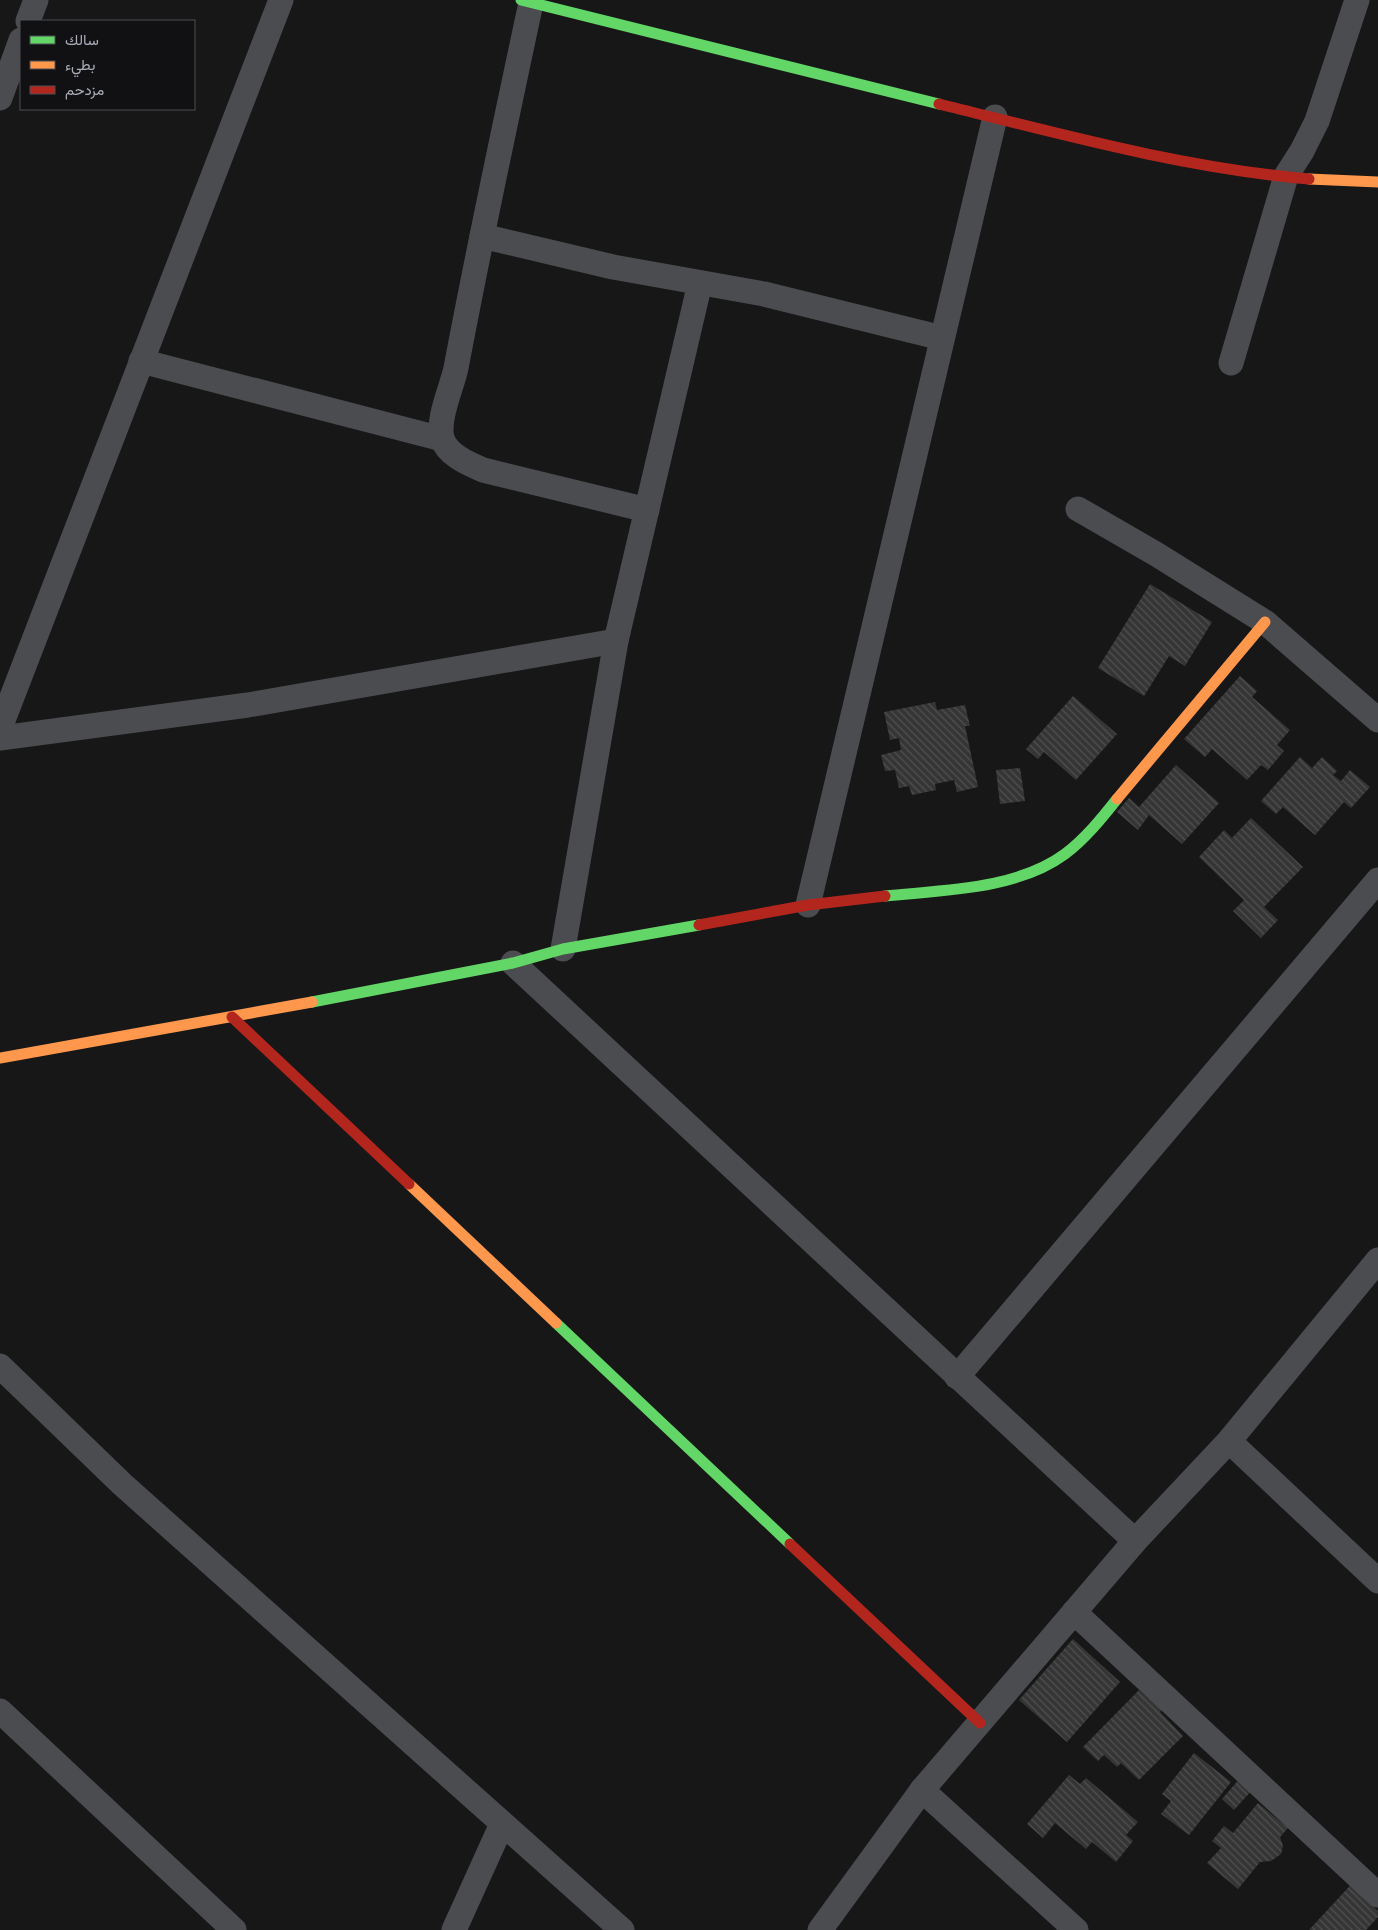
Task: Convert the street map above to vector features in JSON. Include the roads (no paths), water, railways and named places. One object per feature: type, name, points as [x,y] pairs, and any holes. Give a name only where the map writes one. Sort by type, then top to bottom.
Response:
[{"type":"street","points":[[28,20],[36,0]]},
{"type":"street","points":[[0,728],[281,0]]},
{"type":"street","points":[[1231,363],[1286,176],[1318,121],[1357,0]]},
{"type":"street","points":[[647,510],[483,470],[462,461],[448,448],[442,439],[442,420],[455,372],[526,1],[1151,155],[1218,168],[1286,176],[1378,182]]},
{"type":"street","points":[[0,98],[20,43]]},
{"type":"street","points":[[808,904],[995,117]]},
{"type":"street","points":[[482,236],[613,267],[764,294],[942,338]]},
{"type":"street","points":[[563,948],[616,641],[700,283]]},
{"type":"street","points":[[141,362],[442,439]]},
{"type":"street","points":[[1078,509],[1156,554],[1265,622],[1378,720]]},
{"type":"street","points":[[0,1058],[232,1018],[513,962],[563,948],[808,904],[993,884],[1034,871],[1065,854],[1098,822],[1265,622]]},
{"type":"street","points":[[0,738],[248,705],[616,641]]},
{"type":"street","points":[[957,1377],[1378,880]]},
{"type":"street","points":[[513,962],[1135,1541]]},
{"type":"street","points":[[232,1018],[980,1724]]},
{"type":"street","points":[[820,1930],[922,1790],[1135,1541],[1229,1441],[1378,1260]]},
{"type":"street","points":[[0,1366],[122,1484],[622,1930]]},
{"type":"street","points":[[1229,1441],[1378,1581]]},
{"type":"street","points":[[1074,1612],[1378,1895]]},
{"type":"street","points":[[0,1712],[234,1930]]},
{"type":"street","points":[[922,1790],[1076,1930]]},
{"type":"street","points":[[454,1930],[502,1824]]}]
